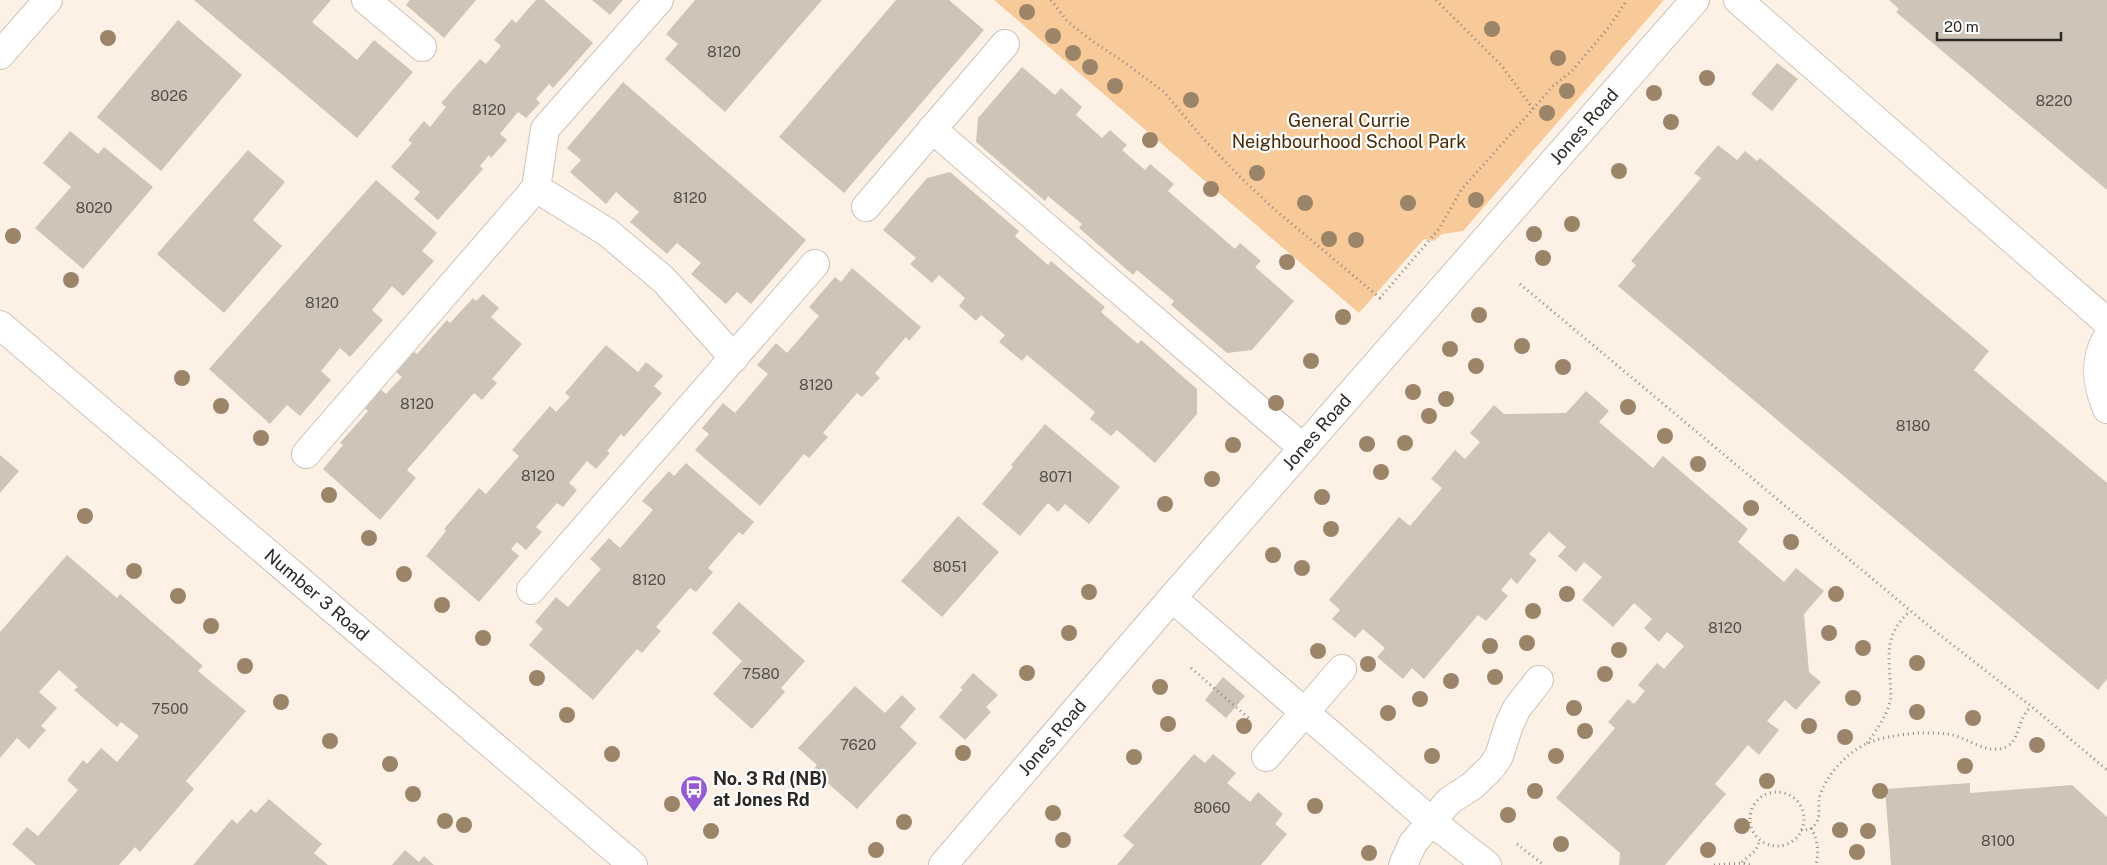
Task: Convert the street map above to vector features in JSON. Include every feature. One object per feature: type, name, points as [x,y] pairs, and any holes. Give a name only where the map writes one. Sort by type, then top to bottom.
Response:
[{"type":"street","points":[[0,55],[48,0]]},
{"type":"street","points":[[366,0],[422,47]]},
{"type":"street","points":[[306,454],[536,188],[545,130],[660,0]]},
{"type":"street","name":"Jones Road","points":[[943,865],[1172,598],[1695,0]]},
{"type":"street","points":[[1738,0],[2107,322]]},
{"type":"street","points":[[866,207],[1005,44]]},
{"type":"street","points":[[932,129],[1303,448]]},
{"type":"street","points":[[536,188],[607,232],[664,280],[734,358]]},
{"type":"street","points":[[532,590],[815,264]]},
{"type":"street","name":"Number 3 Road","points":[[0,325],[633,865]]},
{"type":"street","points":[[2107,338],[2102,345],[2097,368],[2099,390],[2107,409]]},
{"type":"street","points":[[1172,598],[1304,713],[1487,865]]},
{"type":"street","points":[[1266,757],[1342,669]]},
{"type":"street","points":[[1403,865],[1413,843],[1449,801],[1472,786],[1491,768],[1500,756],[1509,725],[1517,708],[1539,680]]},
{"type":"path","points":[[1051,0],[1068,21],[1164,92],[1200,135],[1273,208],[1380,298],[1439,229],[1461,190],[1553,86],[1571,72],[1609,27],[1627,0]]},
{"type":"path","points":[[1436,0],[1502,66],[1533,109]]},
{"type":"path","points":[[1520,284],[1910,610],[2031,706],[2107,770]]},
{"type":"path","points":[[1867,744],[1883,718],[1889,703],[1888,652],[1892,634],[1896,625],[1910,610]]},
{"type":"path","points":[[1801,830],[1811,828],[1818,820],[1819,801],[1827,780],[1837,766],[1867,744],[1903,734],[1947,734],[1967,739],[1985,749],[1995,750],[2006,747],[2014,740],[2020,722],[2031,706]]},
{"type":"path","points":[[1776,792],[1792,797],[1799,803],[1803,812],[1801,830],[1796,838],[1780,846],[1770,846],[1760,840],[1751,828],[1749,819],[1751,811],[1761,797],[1776,792]]},
{"type":"path","points":[[1811,828],[1818,847],[1816,865]]},
{"type":"path","points":[[1742,863],[1756,850],[1760,840]]},
{"type":"path","points":[[1714,865],[1742,863],[1751,865]]},
{"type":"green space","name":"General Currie Neighbourhood School Park","points":[[994,0],[1664,0],[1463,231],[1442,234],[1434,241],[1424,239],[1359,313]]},
{"type":"building","points":[[194,0],[331,0],[312,22],[357,60],[374,40],[413,72],[357,138]]},
{"type":"building","points":[[410,0],[476,0],[444,38],[406,5]]},
{"type":"building","points":[[536,0],[544,0],[593,43],[553,88],[549,84],[536,99],[540,103],[526,118],[518,112],[500,134],[507,140],[491,158],[489,155],[480,166],[483,169],[438,220],[414,199],[420,192],[391,167],[412,143],[408,140],[424,121],[430,127],[446,107],[441,103],[480,59],[486,64],[501,46],[494,40],[512,19],[516,23]]},
{"type":"building","points":[[592,0],[623,0],[610,15]]},
{"type":"building","points":[[695,0],[822,0],[725,112],[665,59],[678,44],[666,34]]},
{"type":"building","points":[[896,0],[949,0],[984,30],[844,193],[779,137]]},
{"type":"building","points":[[1889,0],[2107,0],[2107,190],[1896,12],[1899,9]]},
{"type":"building","points":[[178,20],[242,75],[161,171],[97,117]]},
{"type":"building","points":[[1777,63],[1798,79],[1772,111],[1751,94]]},
{"type":"building","points":[[1022,67],[1055,95],[1061,88],[1082,107],[1076,115],[1102,138],[1110,130],[1127,145],[1122,150],[1145,170],[1150,164],[1174,184],[1168,191],[1235,249],[1240,243],[1261,261],[1255,267],[1294,301],[1252,350],[1227,353],[1171,305],[1174,301],[1137,270],[1133,275],[1079,228],[1082,224],[1048,196],[1045,201],[976,142],[978,118]]},
{"type":"building","points":[[623,82],[806,240],[751,304],[737,292],[726,304],[691,274],[701,263],[677,243],[667,254],[630,222],[639,212],[616,192],[606,204],[570,172],[581,160],[567,148]]},
{"type":"building","points":[[70,131],[98,154],[104,147],[153,187],[83,269],[35,228],[71,187],[43,163]]},
{"type":"building","points":[[1718,145],[1737,160],[1745,151],[1757,161],[1760,158],[1989,351],[1974,370],[2107,483],[2107,679],[2098,690],[1618,286],[1636,265],[1631,261],[1701,178],[1694,173]]},
{"type":"building","points":[[248,150],[285,182],[253,220],[282,246],[224,313],[157,254]]},
{"type":"building","points":[[950,172],[1019,231],[1015,236],[1048,265],[1051,261],[1105,307],[1101,312],[1138,344],[1141,340],[1197,389],[1197,414],[1155,463],[1117,430],[1111,436],[1090,419],[1095,412],[1027,355],[1022,361],[999,342],[1005,335],[981,315],[976,321],[959,306],[965,298],[939,275],[932,283],[910,264],[916,258],[883,230],[927,178]]},
{"type":"building","points":[[376,180],[437,233],[422,251],[434,261],[403,296],[392,286],[372,310],[383,320],[350,357],[340,348],[321,371],[331,380],[300,416],[287,405],[270,424],[209,369]]},
{"type":"building","points":[[852,268],[921,327],[909,341],[906,337],[875,373],[880,378],[862,397],[857,393],[823,433],[828,437],[809,458],[804,454],[760,506],[695,450],[709,434],[702,428],[723,403],[735,413],[768,374],[757,365],[776,343],[787,353],[819,316],[809,307],[835,277],[841,282]]},
{"type":"building","points":[[483,294],[499,308],[491,317],[522,344],[492,379],[497,383],[482,400],[474,393],[407,470],[416,478],[380,520],[323,469],[343,445],[340,443],[368,411],[365,408],[380,389],[386,394],[402,377],[396,372],[414,352],[417,354],[447,320],[450,323],[473,298],[476,301]]},
{"type":"building","points":[[606,345],[638,372],[646,362],[663,376],[654,386],[662,393],[624,437],[621,434],[607,451],[610,453],[596,469],[587,461],[569,483],[577,490],[563,507],[557,503],[536,527],[542,532],[526,550],[517,542],[511,549],[519,556],[479,602],[426,556],[446,531],[444,529],[479,488],[486,494],[519,456],[512,450],[550,406],[556,412],[570,397],[565,393]]},
{"type":"building","points":[[1586,391],[1609,411],[1599,422],[1653,468],[1663,456],[1748,529],[1738,542],[1784,582],[1796,568],[1824,591],[1804,614],[1809,672],[1821,682],[1796,710],[1785,700],[1767,721],[1779,730],[1759,755],[1748,745],[1715,784],[1726,794],[1665,865],[1619,865],[1620,853],[1556,798],[1615,728],[1608,722],[1628,699],[1634,704],[1645,691],[1638,685],[1657,663],[1664,669],[1684,646],[1667,632],[1659,642],[1644,628],[1652,619],[1634,603],[1613,627],[1582,600],[1602,577],[1584,562],[1576,572],[1558,556],[1566,547],[1549,532],[1529,554],[1537,560],[1517,584],[1511,578],[1501,590],[1508,596],[1486,621],[1478,615],[1424,679],[1412,668],[1403,679],[1377,657],[1385,648],[1363,629],[1355,638],[1332,619],[1340,610],[1329,600],[1399,517],[1410,526],[1442,488],[1431,479],[1455,450],[1465,459],[1480,442],[1470,433],[1494,405],[1504,414],[1566,413]]},
{"type":"building","points":[[1045,424],[1120,487],[1089,524],[1065,504],[1058,512],[1048,503],[1020,536],[982,504]]},
{"type":"building","points":[[0,455],[19,471],[0,493]]},
{"type":"building","points":[[686,463],[754,522],[743,535],[739,532],[708,568],[713,572],[696,592],[690,588],[656,627],[661,631],[642,653],[637,649],[593,700],[529,645],[543,629],[535,622],[556,597],[568,607],[601,569],[590,559],[609,538],[620,548],[653,510],[642,501],[669,471],[674,476]]},
{"type":"building","points":[[958,516],[999,552],[942,617],[901,581]]},
{"type":"building","points":[[67,555],[117,598],[120,594],[203,666],[198,671],[246,711],[186,781],[194,789],[140,852],[135,847],[119,865],[36,865],[12,844],[27,827],[38,836],[78,790],[67,780],[83,760],[87,764],[101,748],[117,762],[139,736],[121,722],[117,727],[74,690],[78,687],[59,670],[39,692],[57,708],[41,726],[46,730],[29,749],[17,738],[0,758],[0,632]]},
{"type":"building","points":[[739,602],[805,661],[781,688],[785,692],[752,729],[713,694],[742,661],[712,633]]},
{"type":"building","points":[[973,673],[998,695],[986,707],[991,712],[965,740],[939,717],[963,689],[960,688]]},
{"type":"building","points":[[1223,677],[1245,696],[1226,718],[1205,700]]},
{"type":"building","points":[[855,686],[885,713],[902,695],[916,709],[900,727],[917,743],[857,809],[813,770],[817,765],[798,748]]},
{"type":"building","points":[[1194,754],[1205,763],[1213,754],[1236,773],[1227,783],[1250,802],[1258,792],[1283,814],[1275,824],[1287,834],[1261,865],[1117,865],[1134,845],[1123,836]]},
{"type":"building","points":[[1970,783],[1970,793],[2072,785],[2107,817],[2107,865],[1891,865],[1885,789]]},
{"type":"building","points":[[269,799],[322,844],[314,853],[328,865],[193,865],[232,819],[237,824],[251,809],[256,813]]},
{"type":"building","points":[[405,850],[419,862],[424,856],[434,865],[392,865]]},
{"type":"place","name":"No. 3 Rd (NB) at Jones Rd","points":[[694,813]]}]
